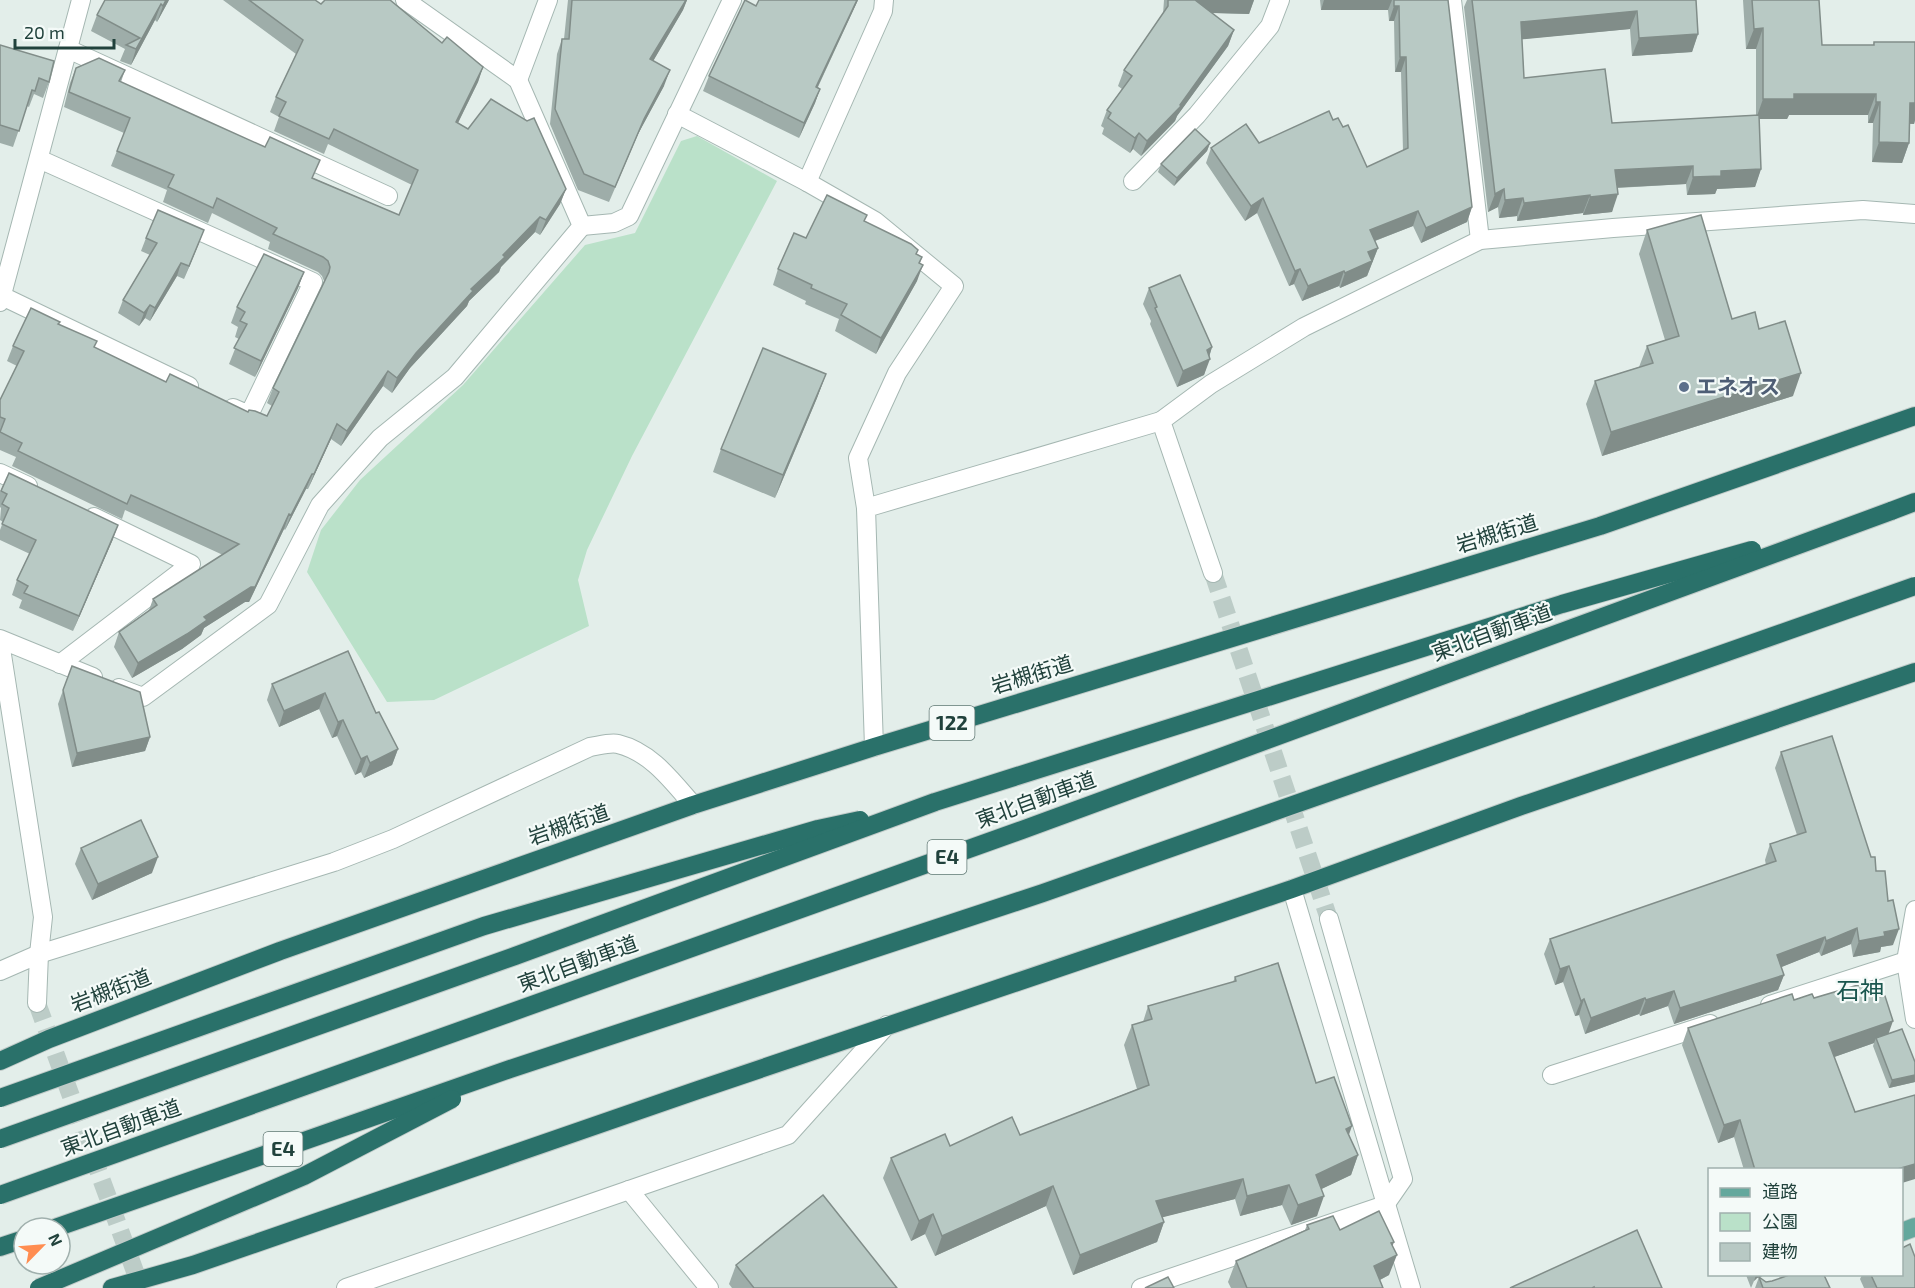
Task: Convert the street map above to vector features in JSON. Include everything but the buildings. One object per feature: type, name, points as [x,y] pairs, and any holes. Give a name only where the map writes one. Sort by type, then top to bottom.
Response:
[{"type":"highway","name":"岩槻街道","points":[[0,1061],[48,1039],[280,951],[693,806],[874,747],[1600,526],[1915,416]]},
{"type":"highway","name":"東北自動車道","points":[[0,1194],[988,842],[1915,502]]},
{"type":"highway","points":[[0,1139],[515,956],[935,802],[1562,604],[1891,511]]},
{"type":"highway","name":"E4","points":[[72,1222],[510,1069],[1042,893],[1915,586]]},
{"type":"highway","points":[[112,1288],[194,1265],[1292,889],[1521,806],[1915,672]]},
{"type":"highway","points":[[0,1098],[484,926],[818,829],[935,802]]},
{"type":"highway","points":[[39,1288],[304,1176],[510,1069]]},
{"type":"street","points":[[39,159],[313,282],[249,415],[1,299],[7,252],[39,159],[81,0]]},
{"type":"street","points":[[405,0],[518,80],[582,226]]},
{"type":"street","points":[[518,80],[548,0]]},
{"type":"street","points":[[37,1003],[43,917],[0,641],[143,697],[268,606],[320,505],[380,438],[455,377],[582,226],[614,223],[629,216],[732,0]]},
{"type":"street","points":[[807,182],[883,10],[884,0]]},
{"type":"street","points":[[1133,181],[1197,116],[1270,26],[1280,0]]},
{"type":"street","points":[[1452,0],[1480,240]]},
{"type":"street","points":[[68,50],[388,196]]},
{"type":"street","points":[[678,114],[807,182],[875,221],[954,286],[897,373],[858,458],[866,508],[874,747]]},
{"type":"street","points":[[866,508],[1161,421],[1211,384],[1304,327],[1480,240],[1863,210],[1915,214]]},
{"type":"street","points":[[1161,421],[1213,573]]},
{"type":"street","points":[[0,473],[43,493]]},
{"type":"street","points":[[60,664],[192,564],[74,508]]},
{"type":"street","points":[[0,971],[39,954],[334,862],[393,839],[590,747],[616,743],[638,752],[660,767],[693,806]]},
{"type":"street","points":[[1292,889],[1411,1288]]},
{"type":"street","points":[[1915,910],[1906,961],[1915,1019]]},
{"type":"street","points":[[1141,1288],[1385,1205],[1403,1179],[1329,919]]},
{"type":"street","points":[[1751,1011],[1906,961]]},
{"type":"street","points":[[1552,1075],[1729,1018]]},
{"type":"street","points":[[346,1288],[788,1135],[888,1026]]},
{"type":"street","points":[[629,1190],[710,1288]]},
{"type":"green space","points":[[697,136],[777,181],[632,456],[587,550],[578,580],[589,626],[434,700],[387,702],[307,572],[321,530],[360,480],[463,385],[585,245],[635,233],[681,141]]},
{"type":"tunnel","points":[[1213,573],[1329,919]]},
{"type":"tunnel","points":[[37,1003],[141,1288]]},
{"type":"place","name":"エネオス","points":[[1684,387]]},
{"type":"district","name":"石神","points":[[1860,991]]}]
